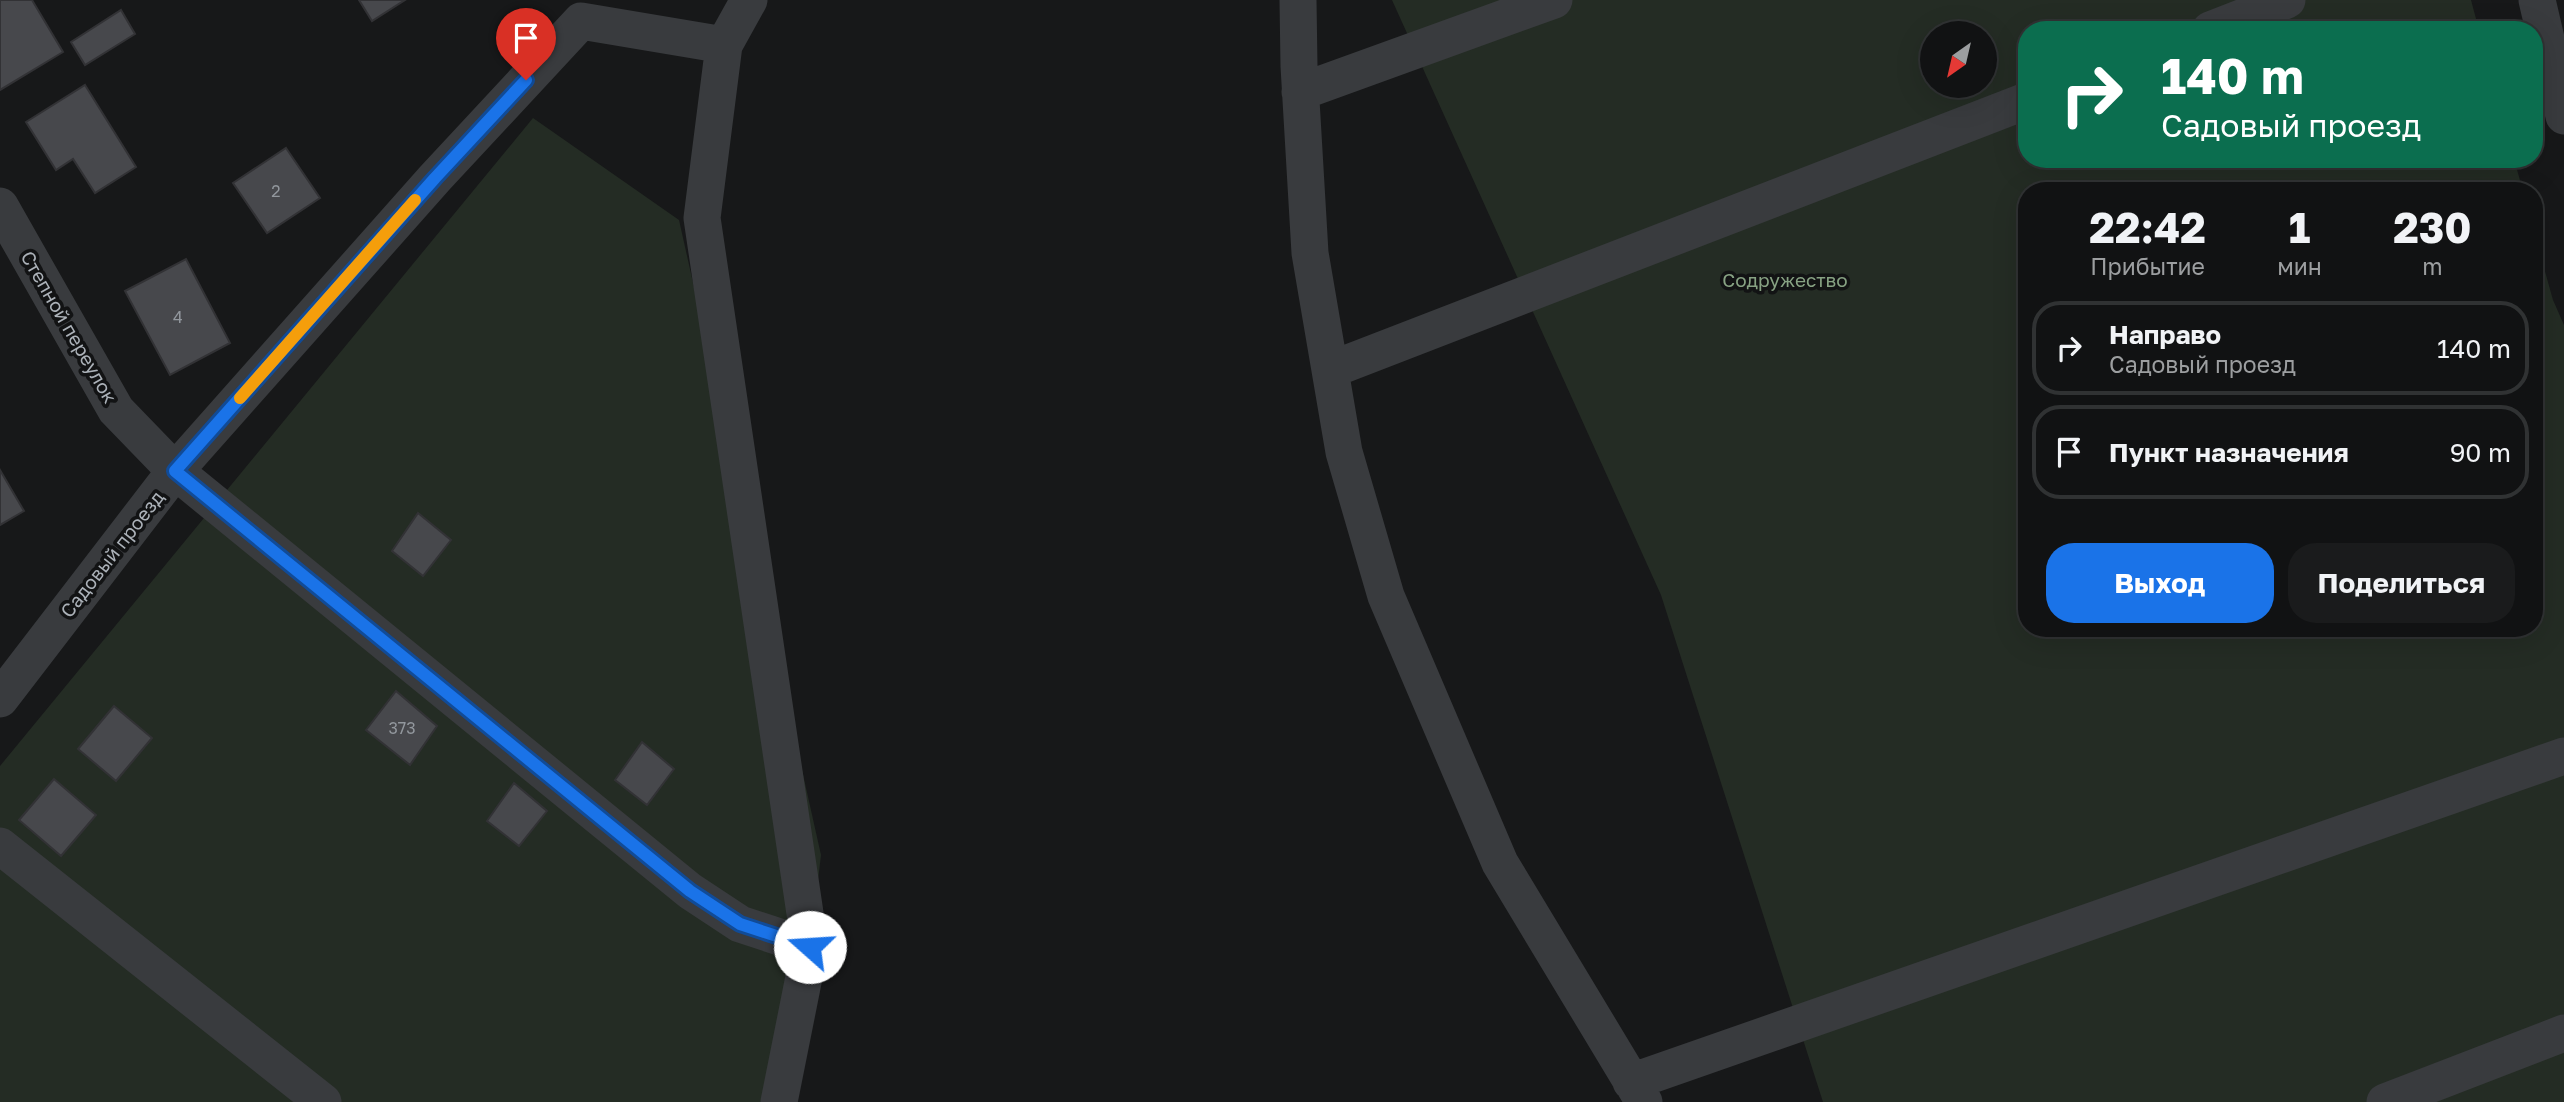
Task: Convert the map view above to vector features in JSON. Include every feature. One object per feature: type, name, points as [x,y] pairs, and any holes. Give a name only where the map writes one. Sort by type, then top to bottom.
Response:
[{"type":"street","points":[[749,0],[724,45],[702,218],[810,947],[779,1102]]},
{"type":"street","points":[[1298,0],[1300,92],[1310,253],[1343,452],[1386,596],[1500,863],[1638,1092],[2564,756]]},
{"type":"street","points":[[1300,92],[1554,0]]},
{"type":"street","points":[[2233,21],[2287,0]]},
{"type":"street","points":[[2537,0],[2542,21]]},
{"type":"street","name":"Садовый проезд","points":[[0,699],[175,471],[435,178],[572,11],[724,45]]},
{"type":"street","points":[[2543,26],[2564,116]]},
{"type":"street","points":[[1329,370],[2018,104]]},
{"type":"street","name":"Степной переулок","points":[[0,206],[116,410],[175,471],[690,891],[740,924],[810,947]]},
{"type":"street","points":[[0,846],[323,1102]]},
{"type":"street","points":[[2385,1102],[2564,1033]]},
{"type":"green space","name":"Содружество","points":[[1392,0],[2471,0],[2477,21],[2018,21],[2018,168],[2517,168],[2520,182],[2018,182],[2018,637],[2543,637],[2543,264],[2553,300],[2564,325],[2564,1102],[1823,1102],[1661,595]]},
{"type":"green space","points":[[533,118],[679,220],[821,855],[792,1102],[0,1102],[0,766]]},
{"type":"building","points":[[0,0],[32,0],[63,52],[0,90]]},
{"type":"building","points":[[359,0],[405,0],[372,21]]},
{"type":"building","points":[[121,10],[135,34],[85,65],[71,42]]},
{"type":"building","points":[[85,85],[136,167],[95,193],[73,159],[56,170],[26,122]]},
{"type":"building","points":[[286,148],[320,198],[267,233],[233,183]]},
{"type":"building","points":[[186,259],[230,343],[170,375],[125,291]]},
{"type":"building","points":[[0,470],[24,511],[0,525]]},
{"type":"building","points":[[418,513],[451,540],[423,576],[392,551]]},
{"type":"building","points":[[396,691],[437,726],[410,765],[366,730]]},
{"type":"building","points":[[114,706],[152,738],[116,781],[78,749]]},
{"type":"building","points":[[642,742],[674,769],[647,805],[615,780]]},
{"type":"building","points":[[54,779],[96,815],[61,856],[19,820]]},
{"type":"building","points":[[514,783],[547,811],[519,846],[487,821]]},
{"type":"slow traffic","points":[[240,398],[415,200]]},
{"type":"route","points":[[526,80],[435,178],[175,471],[690,891],[740,924],[810,947]]}]
